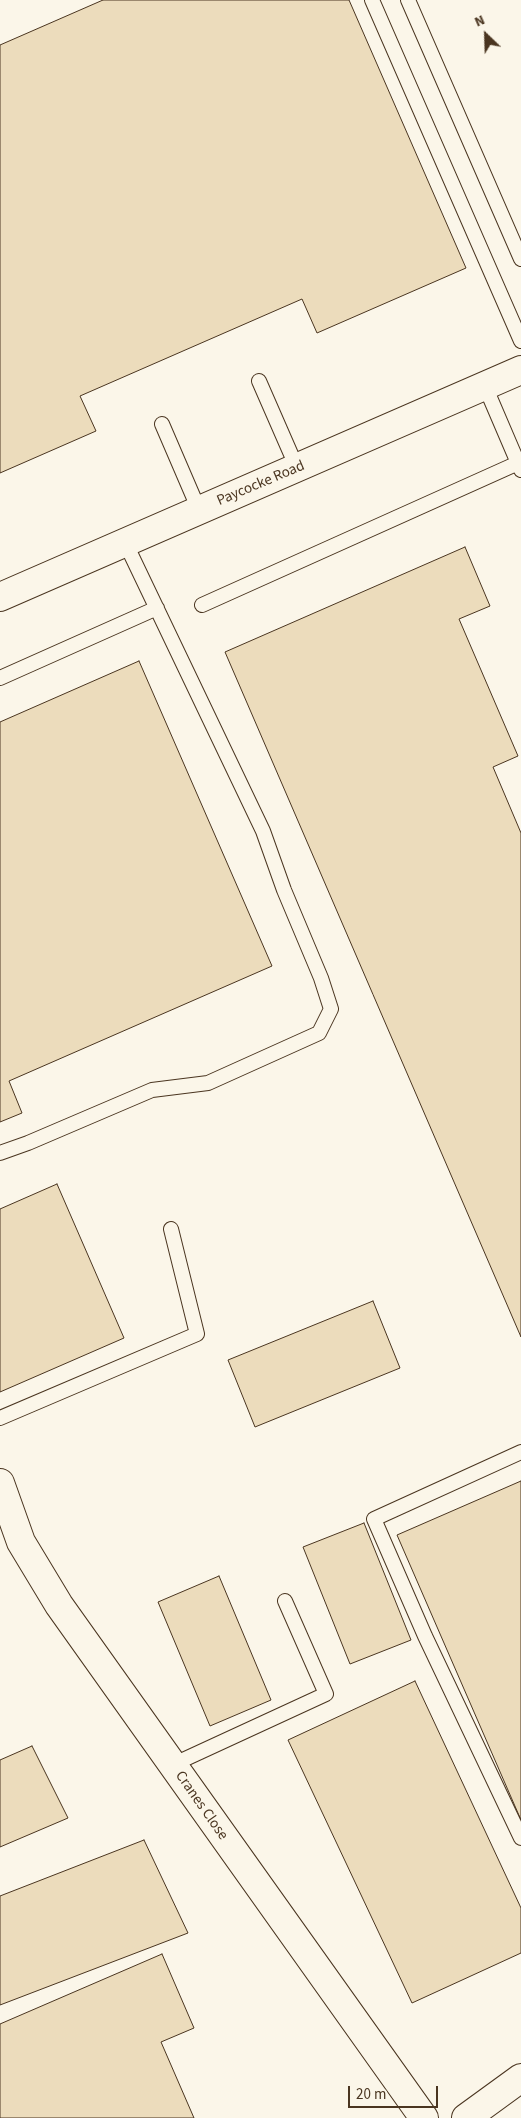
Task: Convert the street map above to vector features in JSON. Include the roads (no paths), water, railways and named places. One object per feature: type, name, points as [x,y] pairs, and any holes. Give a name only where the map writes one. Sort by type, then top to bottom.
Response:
[{"type":"street","name":"Paycocke Road","points":[[0,597],[521,370]]},
{"type":"street","name":"Cranes Close","points":[[0,1483],[21,1542],[59,1605],[424,2118]]},
{"type":"street","points":[[466,2118],[521,2078]]},
{"type":"lane","points":[[372,0],[521,341]]},
{"type":"lane","points":[[408,0],[517,240],[521,259]]},
{"type":"lane","points":[[259,381],[297,468]]},
{"type":"lane","points":[[202,605],[519,467],[485,386]]},
{"type":"lane","points":[[162,424],[199,510]]},
{"type":"lane","points":[[0,1153],[152,1090],[208,1083],[319,1033],[331,1009],[321,978],[284,890],[263,831],[126,542]]},
{"type":"lane","points":[[0,678],[157,608]]},
{"type":"lane","points":[[0,1418],[197,1334],[171,1230]]},
{"type":"lane","points":[[521,1452],[374,1519],[425,1636],[521,1838]]},
{"type":"lane","points":[[172,1765],[326,1694],[285,1601]]}]
